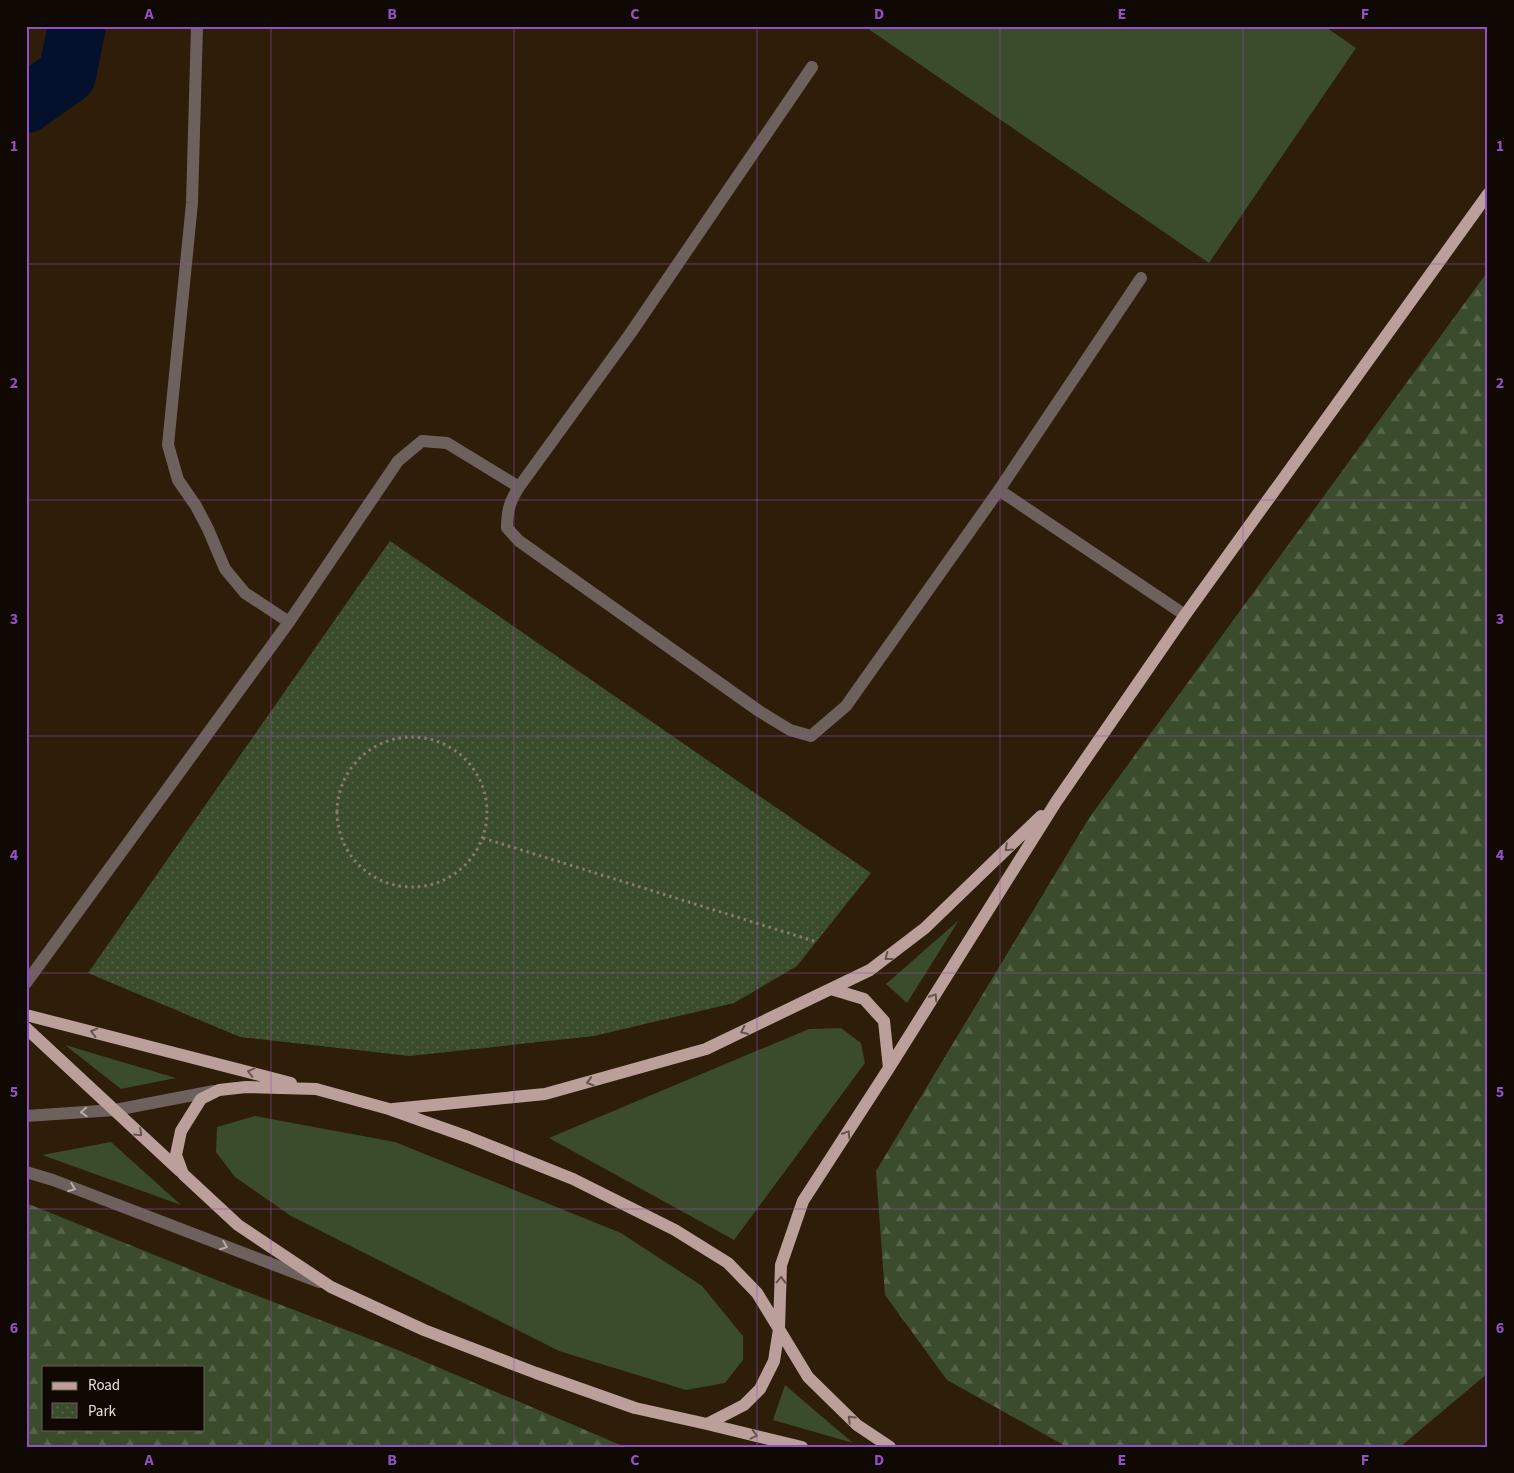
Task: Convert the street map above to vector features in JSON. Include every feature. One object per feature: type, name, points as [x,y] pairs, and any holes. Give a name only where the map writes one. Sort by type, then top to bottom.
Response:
[{"type":"main road","points":[[707,1424],[744,1405],[760,1389],[774,1361],[779,1329],[781,1265],[803,1202],[1056,802],[1185,615],[1488,194]]},
{"type":"main road","points":[[389,1109],[545,1094],[706,1049],[870,970],[925,928],[1056,802]]},
{"type":"main road","points":[[831,989],[864,998],[884,1021],[889,1068]]},
{"type":"main road","points":[[26,1015],[389,1109],[468,1137],[573,1179],[675,1230],[728,1263],[757,1293],[808,1377],[857,1425],[890,1447]]},
{"type":"main road","points":[[26,1028],[238,1225],[331,1287],[424,1330],[635,1408],[802,1447]]},
{"type":"main road","points":[[183,1174],[176,1155],[181,1131],[201,1100],[219,1090],[246,1086],[316,1089]]},
{"type":"street","points":[[197,26],[192,203],[168,445],[178,480],[196,506],[225,570],[245,593],[290,622]]},
{"type":"street","points":[[812,67],[630,334],[518,487],[510,502],[507,517],[507,528],[519,540],[759,711],[790,730],[811,736],[846,706],[999,490],[1141,278]]},
{"type":"street","points":[[26,983],[290,622],[331,558],[398,461],[422,441],[447,443],[518,487]]},
{"type":"street","points":[[999,490],[1185,615]]},
{"type":"street","points":[[26,1116],[115,1110],[219,1090]]},
{"type":"street","points":[[26,1172],[53,1180],[331,1287]]},
{"type":"path","points":[[399,737],[425,737],[450,746],[470,763],[484,786],[488,812],[483,838],[470,861],[449,878],[425,888],[398,887],[373,878],[353,862],[340,839],[336,812],[340,787],[353,764],[374,747],[399,737]]},
{"type":"path","points":[[483,838],[816,942]]},
{"type":"green space","points":[[864,26],[1324,26],[1356,48],[1209,263]]},
{"type":"green space","points":[[1488,271],[1488,1373],[1400,1447],[1067,1447],[947,1380],[885,1295],[876,1171],[1089,818]]},
{"type":"green space","points":[[390,541],[871,873],[797,966],[734,1003],[594,1036],[410,1056],[240,1037],[88,973]]},
{"type":"green space","points":[[959,920],[907,1003],[886,984]]},
{"type":"green space","points":[[841,1028],[861,1043],[865,1063],[734,1240],[549,1138],[809,1029]]},
{"type":"green space","points":[[65,1045],[176,1078],[121,1089]]},
{"type":"green space","points":[[255,1116],[395,1142],[621,1233],[702,1286],[743,1336],[743,1360],[725,1383],[686,1390],[559,1351],[291,1216],[235,1177],[216,1152],[217,1127]]},
{"type":"green space","points":[[111,1142],[181,1205],[42,1155]]},
{"type":"green space","points":[[26,1203],[229,1285],[393,1348],[627,1447],[26,1447]]},
{"type":"green space","points":[[785,1385],[853,1443],[773,1420]]},
{"type":"waterway","points":[[26,104],[67,75],[77,26]]}]
